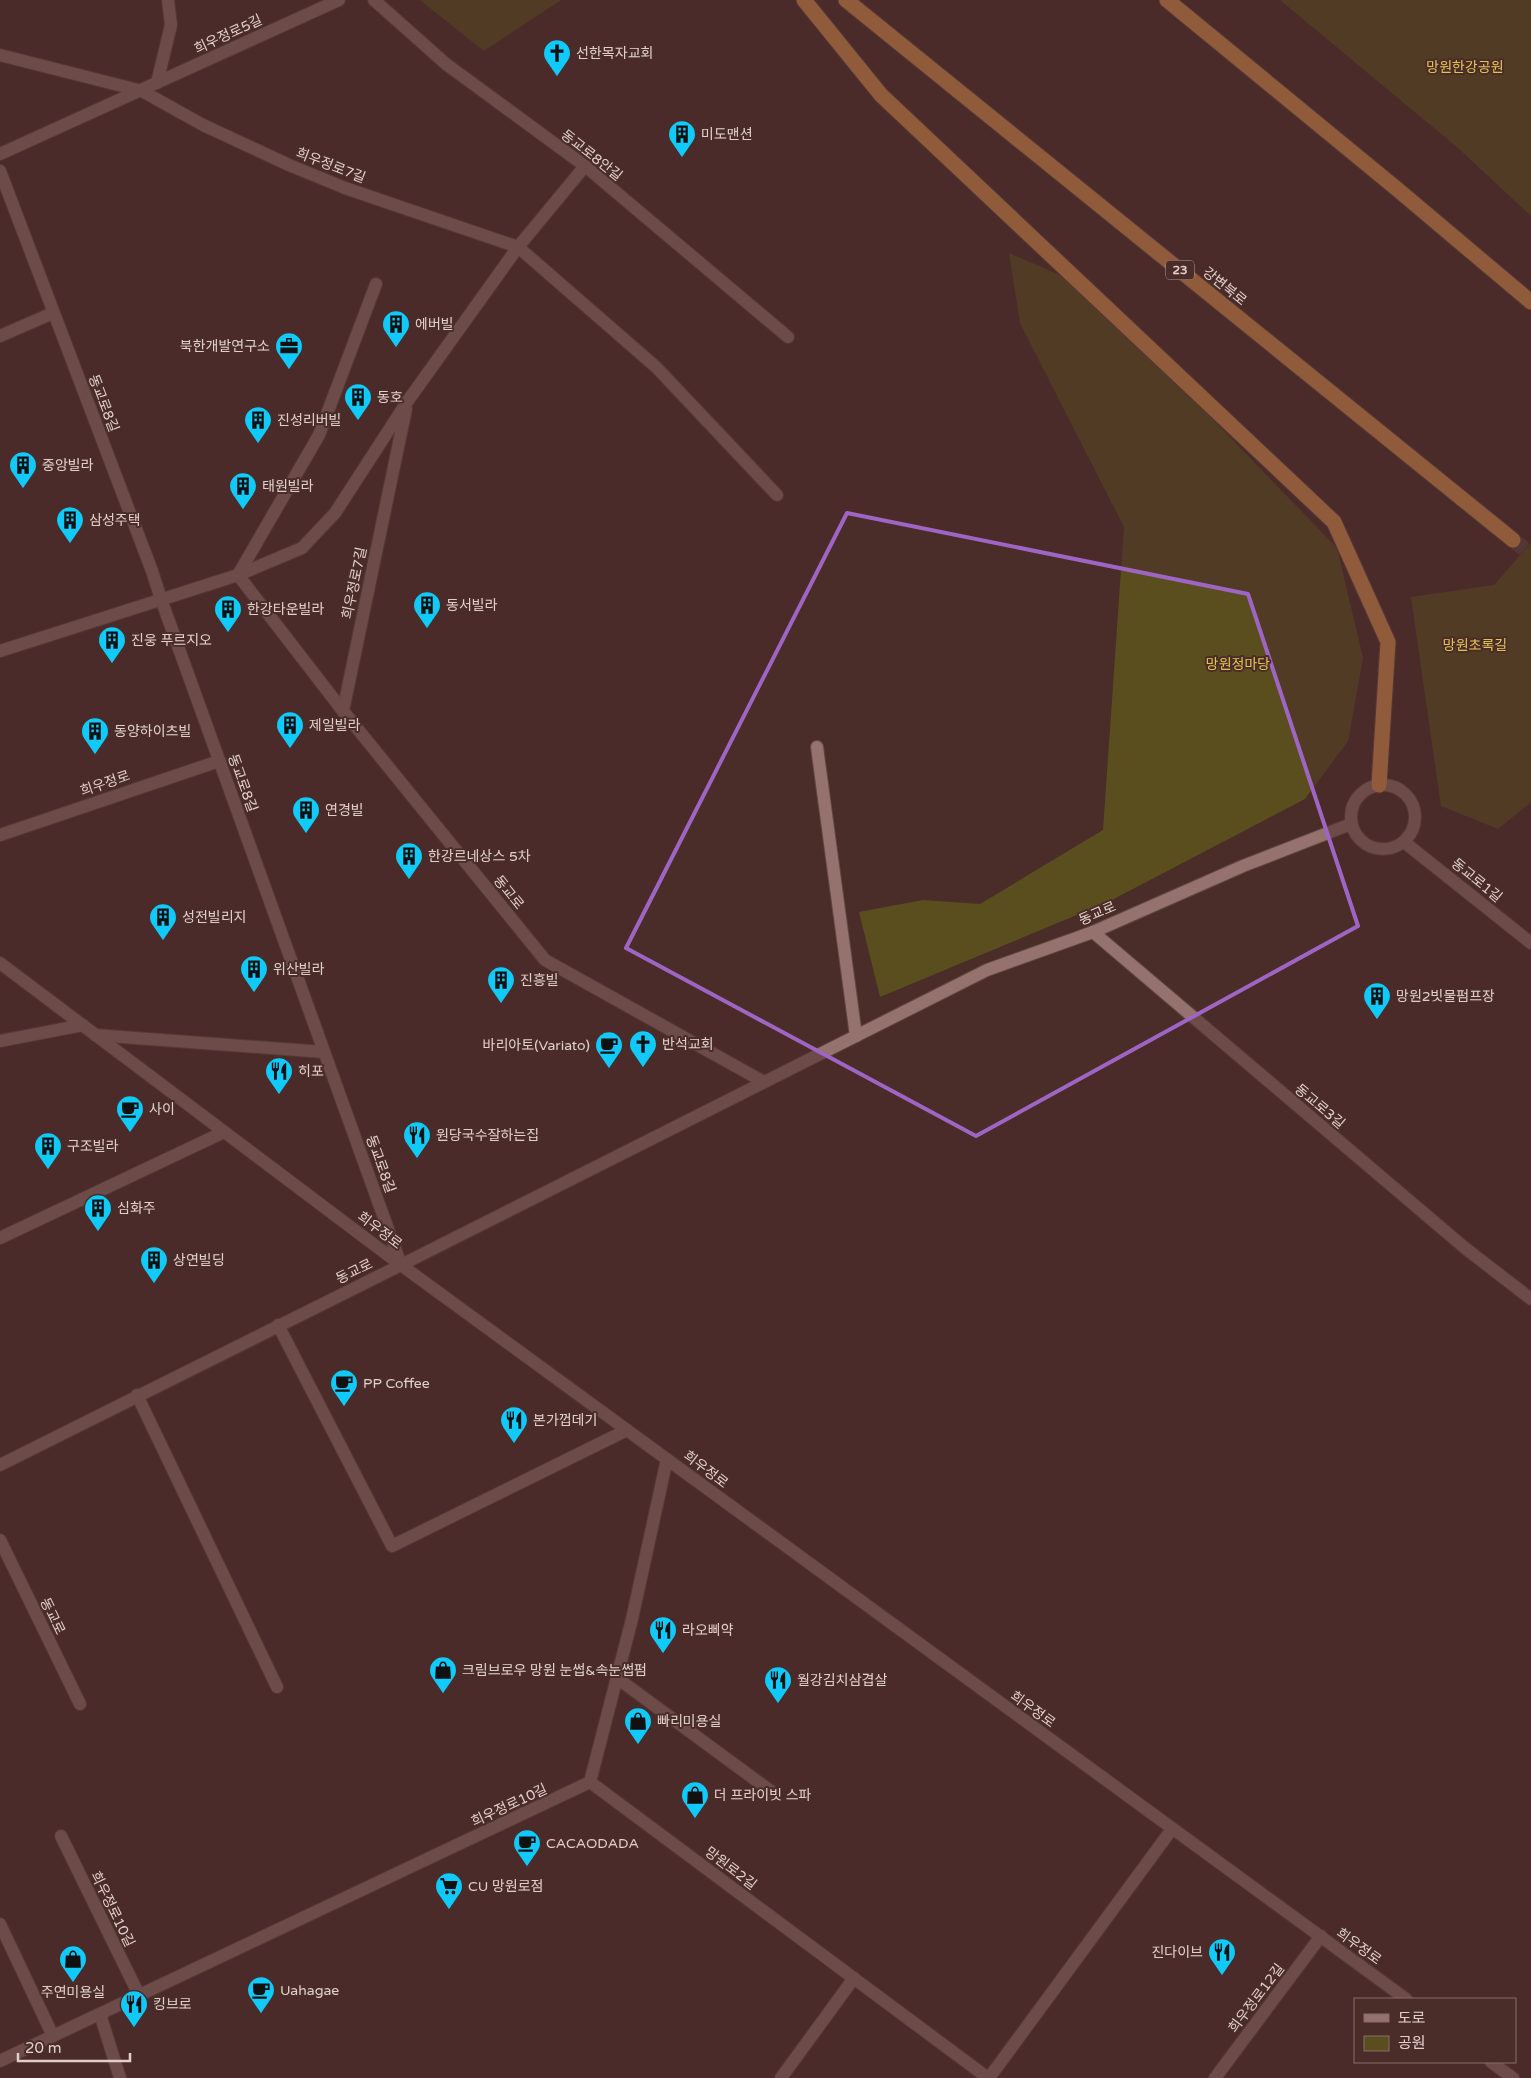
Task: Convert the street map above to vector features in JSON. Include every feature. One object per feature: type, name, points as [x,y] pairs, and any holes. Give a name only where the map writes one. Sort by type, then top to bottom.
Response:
[{"type":"highway","points":[[804,0],[881,95],[1334,522],[1388,642],[1379,785]]},
{"type":"highway","name":"강변북로","points":[[846,0],[1513,540]]},
{"type":"highway","points":[[1167,0],[1531,302]]},
{"type":"street","points":[[157,83],[171,25],[168,0]]},
{"type":"street","name":"희우정로5길","points":[[0,154],[339,0]]},
{"type":"street","name":"동교로8안길","points":[[374,0],[446,64],[585,166],[788,337]]},
{"type":"street","points":[[0,55],[142,91]]},
{"type":"street","name":"희우정로7길","points":[[142,91],[203,125],[288,165],[345,188],[518,247]]},
{"type":"street","name":"희우정로7길","points":[[0,650],[238,575],[302,548],[335,513],[407,402],[518,247],[585,166]]},
{"type":"street","name":"동교로8길","points":[[0,171],[152,571],[401,1265]]},
{"type":"street","points":[[518,247],[656,367],[777,495]]},
{"type":"street","points":[[238,575],[319,435],[376,284]]},
{"type":"street","points":[[0,336],[53,313]]},
{"type":"street","name":"희우정로7길","points":[[343,711],[407,402]]},
{"type":"street","name":"동교로","points":[[238,575],[343,711],[545,960],[764,1082]]},
{"type":"street","points":[[817,747],[856,1036]]},
{"type":"street","name":"희우정로","points":[[0,835],[219,761]]},
{"type":"street","points":[[1379,785],[1398,789],[1406,795],[1412,802],[1415,813],[1411,833],[1404,842],[1387,850],[1377,849],[1360,840],[1354,833],[1351,824],[1351,813],[1354,803],[1360,794],[1369,788],[1379,785]]},
{"type":"street","name":"동교로","points":[[0,1464],[401,1265],[986,970],[1093,932],[1243,866],[1351,824]]},
{"type":"street","name":"동교로1길","points":[[1404,842],[1531,943]]},
{"type":"street","name":"동교로3길","points":[[1093,932],[1465,1248],[1531,1299]]},
{"type":"street","name":"희우정로","points":[[0,963],[401,1265],[1405,1998]]},
{"type":"street","points":[[0,1041],[83,1025]]},
{"type":"street","points":[[95,1035],[324,1052]]},
{"type":"street","points":[[0,1238],[224,1132]]},
{"type":"street","points":[[278,1325],[392,1546],[627,1430]]},
{"type":"street","points":[[137,1395],[277,1687]]},
{"type":"street","points":[[590,1782],[632,1619],[667,1459]]},
{"type":"street","name":"동교로","points":[[0,1540],[80,1704]]},
{"type":"street","points":[[617,1678],[772,1792]]},
{"type":"street","name":"망원로2길","points":[[590,1782],[989,2078]]},
{"type":"street","name":"희우정로10길","points":[[0,2061],[590,1782]]},
{"type":"street","points":[[989,2078],[1172,1829]]},
{"type":"street","name":"희우정로10길","points":[[61,1836],[139,1996]]},
{"type":"street","points":[[0,1924],[53,2036]]},
{"type":"street","name":"희우정로12길","points":[[1215,2078],[1321,1936]]},
{"type":"street","points":[[781,2078],[854,1978]]},
{"type":"street","points":[[100,2014],[120,2078]]},
{"type":"street","points":[[1492,2063],[1513,2078]]},
{"type":"highlighted area","points":[[847,513],[1248,594],[1358,926],[976,1136],[626,948]]},
{"type":"green space","points":[[420,0],[561,0],[484,51]]},
{"type":"green space","name":"망원한강공원","points":[[1280,0],[1531,0],[1531,216],[1458,148]]},
{"type":"green space","name":"망원정마당","points":[[1009,253],[1083,285],[1337,548],[1363,658],[1348,741],[1305,799],[1108,902],[880,997],[859,912],[923,900],[980,904],[1103,830],[1124,527],[1020,323]]},
{"type":"green space","name":"망원초록길","points":[[1531,543],[1531,802],[1498,829],[1441,806],[1411,597],[1494,585]]},
{"type":"tunnel","points":[[1513,540],[1531,554]]},
{"type":"place","name":"선한목자교회","points":[[557,77]]},
{"type":"place","name":"미도맨션","points":[[682,158]]},
{"type":"place","name":"에버빌","points":[[396,348]]},
{"type":"place","name":"북한개발연구소","points":[[289,370]]},
{"type":"place","name":"동호","points":[[358,421]]},
{"type":"place","name":"진성리버빌","points":[[258,444]]},
{"type":"place","name":"중앙빌라","points":[[23,489]]},
{"type":"place","name":"태원빌라","points":[[243,510]]},
{"type":"place","name":"삼성주택","points":[[70,544]]},
{"type":"place","name":"동서빌라","points":[[427,629]]},
{"type":"place","name":"한강타운빌라","points":[[228,633]]},
{"type":"place","name":"진웅 푸르지오","points":[[112,664]]},
{"type":"place","name":"제일빌라","points":[[290,749]]},
{"type":"place","name":"동양하이츠빌","points":[[95,755]]},
{"type":"place","name":"연경빌","points":[[306,834]]},
{"type":"place","name":"한강르네상스 5차","points":[[409,880]]},
{"type":"place","name":"성전빌리지","points":[[163,941]]},
{"type":"place","name":"위산빌라","points":[[254,993]]},
{"type":"place","name":"진흥빌","points":[[501,1004]]},
{"type":"place","name":"망원2빗물펌프장","points":[[1377,1020]]},
{"type":"place","name":"반석교회","points":[[643,1068]]},
{"type":"place","name":"바리아토(Variato)","points":[[609,1069]]},
{"type":"place","name":"히포","points":[[279,1095]]},
{"type":"place","name":"사이","points":[[130,1133]]},
{"type":"place","name":"원당국수잘하는집","points":[[417,1159]]},
{"type":"place","name":"구조빌라","points":[[48,1170]]},
{"type":"place","name":"심화주","points":[[98,1232]]},
{"type":"place","name":"상연빌딩","points":[[154,1284]]},
{"type":"place","name":"PP Coffee","points":[[344,1407]]},
{"type":"place","name":"본가껍데기","points":[[514,1444]]},
{"type":"place","name":"라오삐약","points":[[663,1654]]},
{"type":"place","name":"크림브로우 망원 눈썹&속눈썹펌","points":[[443,1694]]},
{"type":"place","name":"월강김치삼겹살","points":[[778,1704]]},
{"type":"place","name":"빠리미용실","points":[[638,1745]]},
{"type":"place","name":"더 프라이빗 스파","points":[[695,1819]]},
{"type":"place","name":"CACAODADA","points":[[527,1867]]},
{"type":"place","name":"CU 망원로점","points":[[449,1910]]},
{"type":"place","name":"진다이브","points":[[1222,1976]]},
{"type":"place","name":"주연미용실","points":[[73,1983]]},
{"type":"place","name":"Uahagae","points":[[261,2014]]},
{"type":"place","name":"킹브로","points":[[134,2028]]}]
